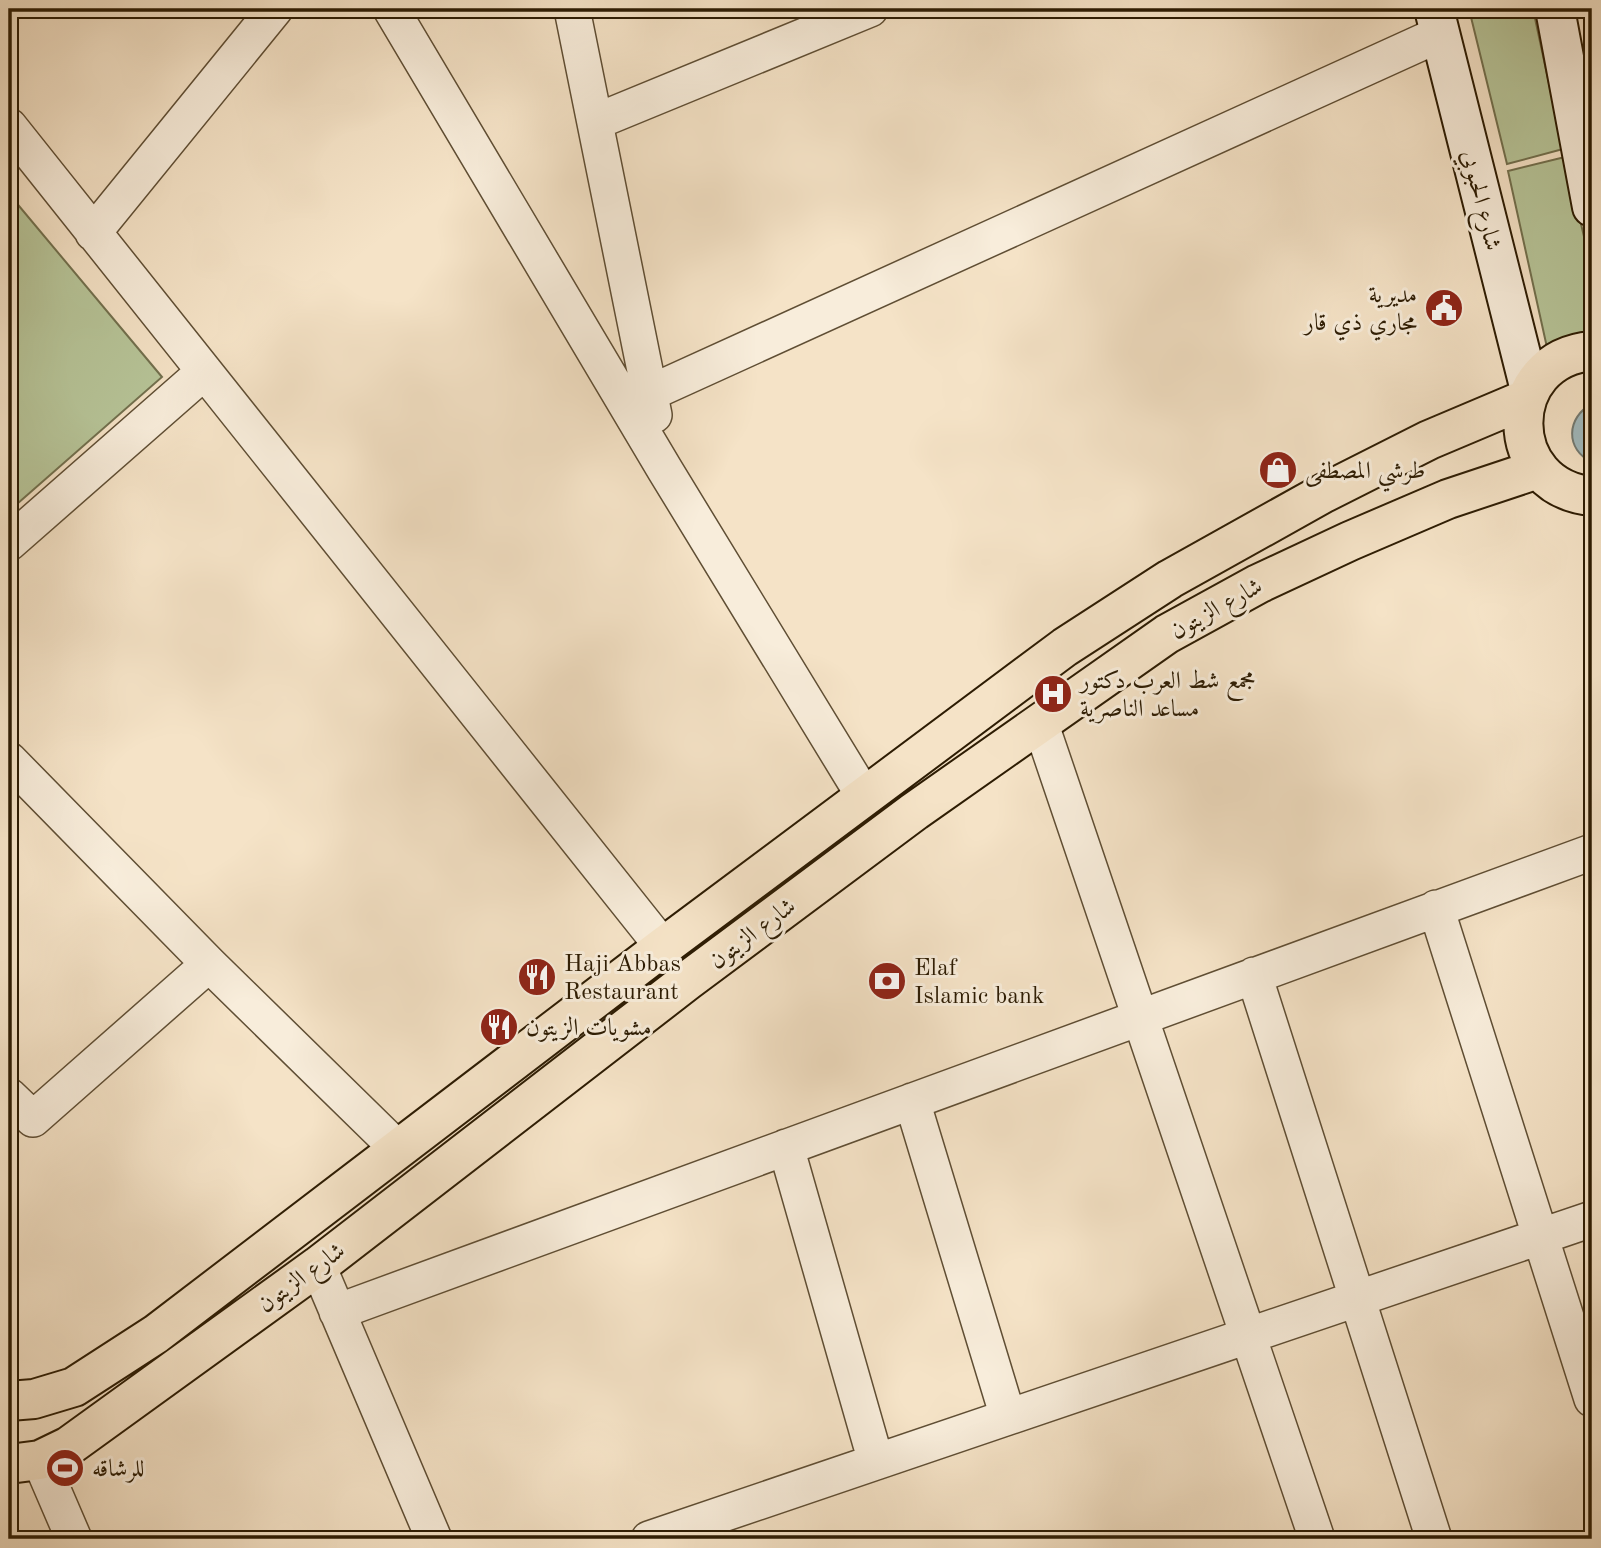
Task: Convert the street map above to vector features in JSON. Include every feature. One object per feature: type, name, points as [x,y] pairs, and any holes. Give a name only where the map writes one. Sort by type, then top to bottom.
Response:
[{"type":"main road","points":[[1555,9],[1592,207]]},
{"type":"main road","name":"شارع الحبوبي","points":[[1437,21],[1528,395]]},
{"type":"main road","points":[[1591,500],[1553,483],[1538,469],[1526,447],[1522,423],[1528,395],[1542,373],[1559,360],[1592,351]]},
{"type":"main road","name":"شارع الزيتون","points":[[9,1401],[34,1399],[74,1387],[156,1334],[663,947],[1065,647],[1170,579],[1348,482],[1430,440],[1528,395]]},
{"type":"main road","name":"شارع الزيتون","points":[[24,1462],[69,1446],[318,1266],[698,973],[915,811],[1167,634],[1258,584],[1350,541],[1448,499],[1538,469]]},
{"type":"street","points":[[93,233],[275,9]]},
{"type":"street","points":[[391,9],[665,470],[864,796]]},
{"type":"street","points":[[572,9],[665,470]]},
{"type":"street","points":[[595,122],[870,9]]},
{"type":"street","points":[[650,393],[1437,21]]},
{"type":"street","points":[[9,126],[663,947]]},
{"type":"street","points":[[9,544],[204,372]]},
{"type":"street","points":[[1040,722],[1317,1539]]},
{"type":"street","points":[[9,760],[209,964],[398,1149]]},
{"type":"street","points":[[337,1312],[1592,852]]},
{"type":"street","points":[[1436,908],[1592,1399]]},
{"type":"street","points":[[9,1096],[33,1119],[209,964]]},
{"type":"street","points":[[1254,975],[1434,1539]]},
{"type":"street","points":[[912,1101],[1008,1417]]},
{"type":"street","points":[[786,1147],[876,1462]]},
{"type":"street","points":[[649,1539],[1592,1219]]},
{"type":"street","points":[[318,1266],[434,1539]]},
{"type":"street","points":[[24,1462],[74,1539]]},
{"type":"green space","points":[[1469,9],[1533,9],[1563,149],[1507,164]]},
{"type":"green space","points":[[1565,157],[1592,270],[1592,340],[1548,352],[1508,171]]},
{"type":"green space","points":[[9,194],[162,377],[9,511]]},
{"type":"water","points":[[1592,404],[1592,462],[1577,450],[1572,433],[1577,417]]},
{"type":"place","name":"مديرية مجاري ذي قار","points":[[1444,308]]},
{"type":"place","name":"طرشي المصطفى","points":[[1278,470]]},
{"type":"place","name":"مجمع شط العرب دكتور مساعد الناصرية","points":[[1053,694]]},
{"type":"place","name":"Haji Abbas Restaurant","points":[[537,977]]},
{"type":"place","name":"Elaf Islamic bank","points":[[887,981]]},
{"type":"place","name":"مشويات الزيتون","points":[[499,1027]]},
{"type":"place","name":"للرشاقه","points":[[65,1468]]}]
